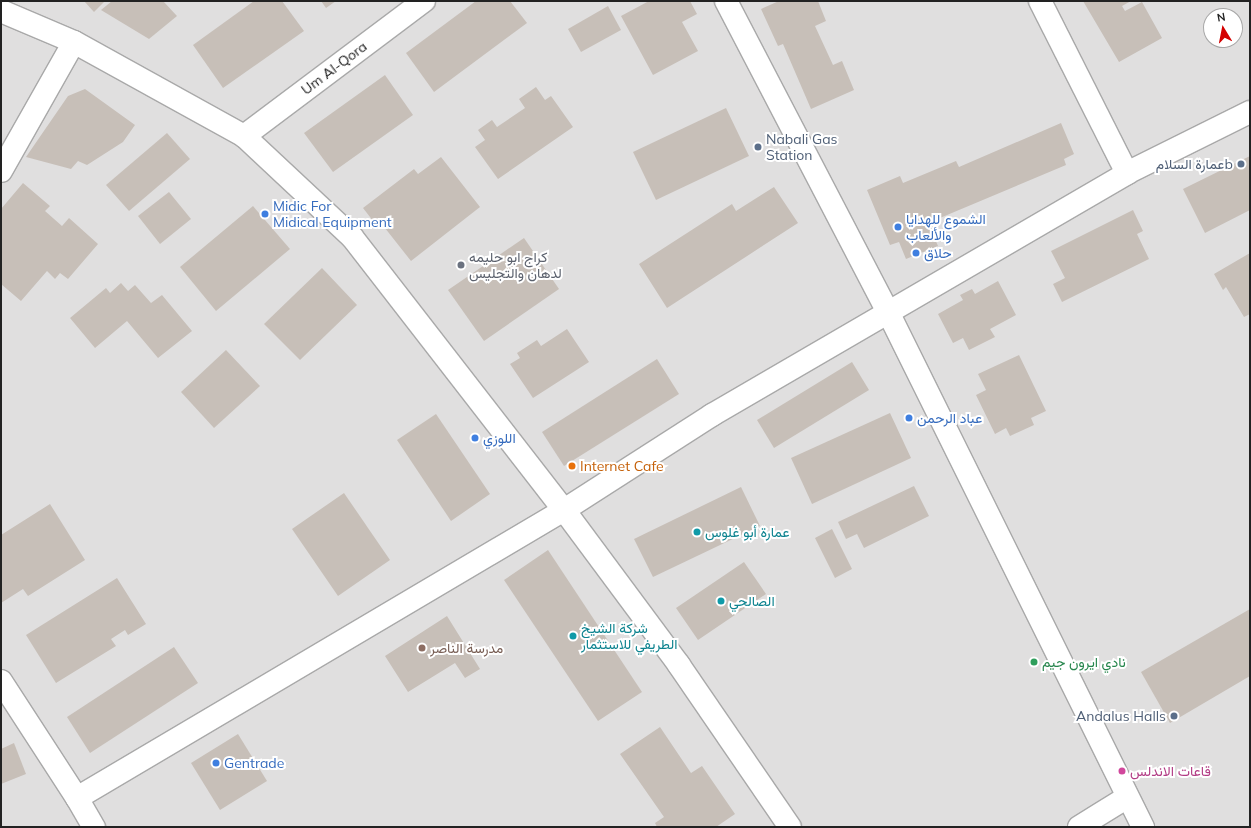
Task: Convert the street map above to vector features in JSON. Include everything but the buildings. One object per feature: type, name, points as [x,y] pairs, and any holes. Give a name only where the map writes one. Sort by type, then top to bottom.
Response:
[{"type":"street","name":"Um Al-Qora","points":[[244,136],[424,1]]},
{"type":"street","points":[[726,1],[888,312],[1126,798],[1143,827]]},
{"type":"street","points":[[1040,1],[1127,173]]},
{"type":"street","points":[[1,12],[74,42],[244,136],[352,237],[564,510],[679,665],[790,827]]},
{"type":"street","points":[[1,171],[74,42]]},
{"type":"street","points":[[77,798],[564,510],[712,415],[888,312],[1127,173],[1250,112]]},
{"type":"street","points":[[1,682],[77,798],[94,827]]},
{"type":"street","points":[[1079,827],[1126,798]]},
{"type":"shaded area","points":[[1,1],[1250,1],[1250,827],[1,827]]},
{"type":"place","name":"Nabali Gas Station","points":[[758,147]]},
{"type":"place","name":"عمارة السلامb","points":[[1241,164]]},
{"type":"place","name":"Midic For Midical Equipment","points":[[265,214]]},
{"type":"place","name":"الشموع للهدايا والألعاب","points":[[898,227]]},
{"type":"place","name":"حلاق","points":[[916,253]]},
{"type":"place","name":"كراج ابو حليمه لدهان والتجليس","points":[[461,265]]},
{"type":"place","name":"عباد الرحمن","points":[[909,418]]},
{"type":"place","name":"اللوزي","points":[[475,438]]},
{"type":"place","name":"Internet Cafe","points":[[572,466]]},
{"type":"place","name":"عمارة أبو غلوس","points":[[697,532]]},
{"type":"place","name":"الصالحي","points":[[721,601]]},
{"type":"place","name":"شركة الشيخ الطريفي للاستثمار","points":[[573,636]]},
{"type":"place","name":"مدرسة الناصر","points":[[422,648]]},
{"type":"place","name":"نادي ايرون جيم","points":[[1034,662]]},
{"type":"place","name":"Andalus Halls","points":[[1174,716]]},
{"type":"place","name":"Gentrade","points":[[216,763]]},
{"type":"place","name":"قاعات الاندلس","points":[[1122,771]]}]
